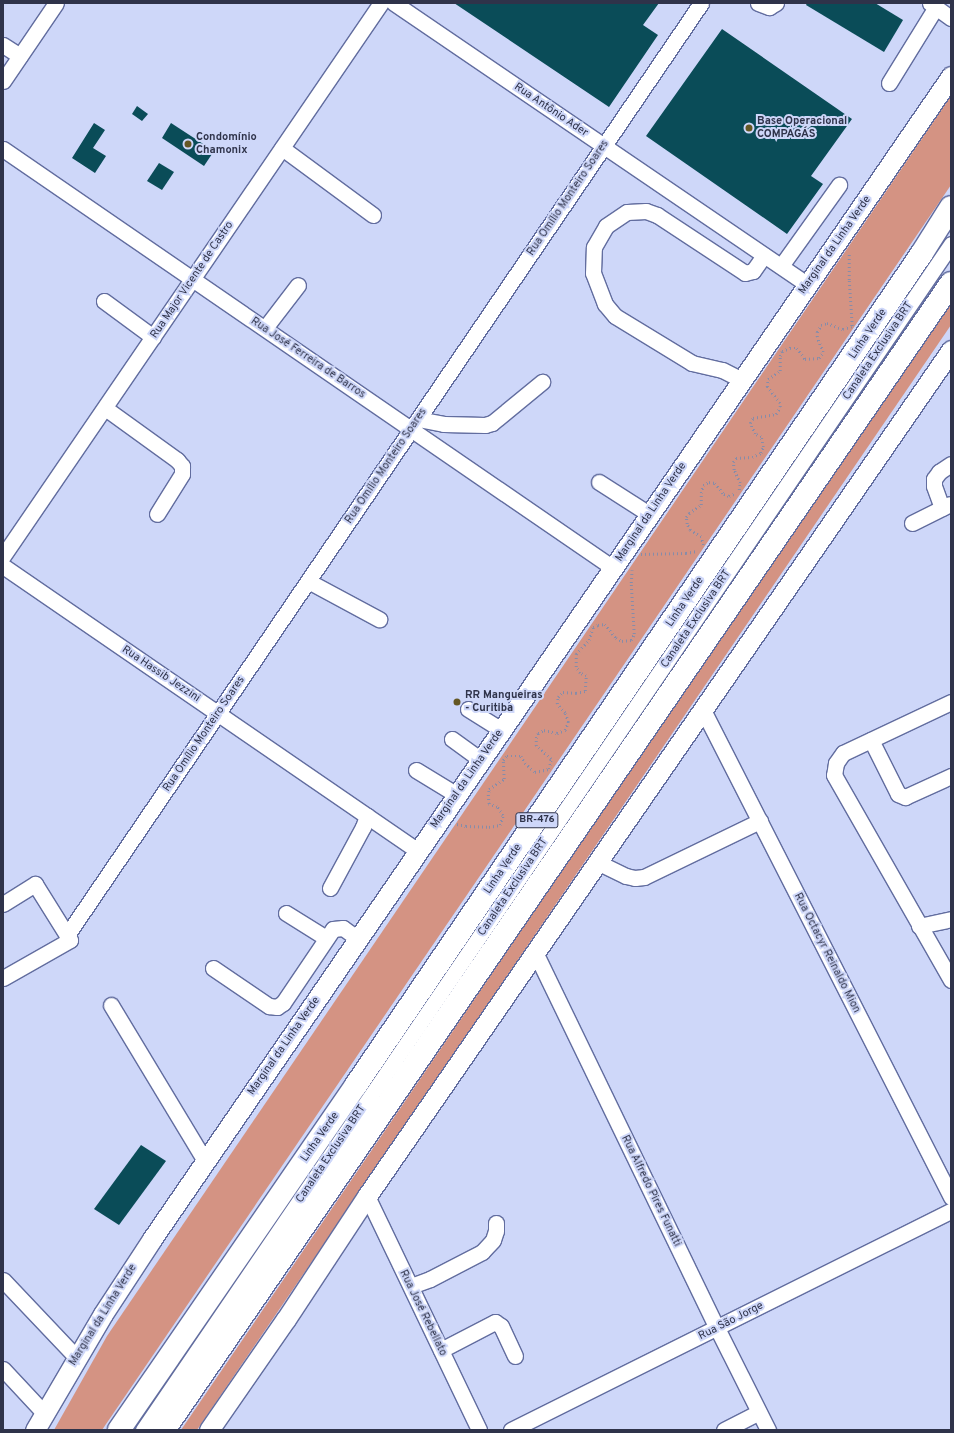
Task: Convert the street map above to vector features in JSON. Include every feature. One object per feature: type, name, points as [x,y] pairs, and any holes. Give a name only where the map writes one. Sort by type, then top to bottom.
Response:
[{"type":"highway","name":"Linha Verde","points":[[118,1430],[419,993],[922,253],[951,207]]},
{"type":"highway","name":"BR-476","points":[[164,1430],[951,282]]},
{"type":"main road","name":"Marginal da Linha Verde","points":[[35,1430],[127,1275],[951,76]]},
{"type":"main road","points":[[208,1430],[286,1319],[367,1196],[951,350]]},
{"type":"street","points":[[3,81],[56,3]]},
{"type":"street","name":"Rua Major Vicente de Castro","points":[[3,556],[380,3]]},
{"type":"street","name":"Rua Antônio Ader","points":[[394,3],[808,285]]},
{"type":"street","name":"Rua Omílio Monteiro Soares","points":[[3,978],[70,940],[69,932],[701,3]]},
{"type":"street","points":[[758,3],[769,7],[776,3]]},
{"type":"street","points":[[888,83],[933,5],[951,18]]},
{"type":"street","points":[[3,45],[20,56]]},
{"type":"street","name":"Rua José Ferreira de Barros","points":[[3,148],[265,328],[415,424],[613,568]]},
{"type":"street","points":[[282,148],[373,215]]},
{"type":"street","points":[[781,266],[839,185]]},
{"type":"street","points":[[742,380],[722,370],[692,363],[615,316],[605,304],[593,274],[594,247],[606,226],[627,212],[646,211],[657,215],[745,273],[753,271],[764,255]]},
{"type":"street","name":"Canaleta Exclusiva BRT","points":[[143,1430],[951,244]]},
{"type":"street","points":[[265,328],[298,285]]},
{"type":"street","points":[[104,301],[153,337]]},
{"type":"street","points":[[415,424],[485,425],[492,423],[542,382]]},
{"type":"street","points":[[105,408],[177,460],[182,466],[182,474],[157,514]]},
{"type":"street","points":[[912,523],[946,506],[934,486],[934,478],[939,472],[951,464]]},
{"type":"street","points":[[599,482],[650,514]]},
{"type":"street","name":"Rua Hassib Jezzini","points":[[3,566],[418,851]]},
{"type":"street","points":[[308,581],[379,619]]},
{"type":"street","points":[[951,702],[843,754],[836,763],[834,775],[951,980]]},
{"type":"street","points":[[468,709],[501,730]]},
{"type":"street","name":"Rua Octacyr Reinaldo Mion","points":[[703,710],[951,1197]]},
{"type":"street","points":[[452,739],[481,760]]},
{"type":"street","points":[[871,740],[898,794],[905,797],[951,776]]},
{"type":"street","points":[[416,770],[457,795]]},
{"type":"street","points":[[330,888],[363,827],[367,816]]},
{"type":"street","points":[[597,862],[626,876],[635,878],[644,877],[760,820]]},
{"type":"street","points":[[3,904],[35,884],[69,932]]},
{"type":"street","points":[[286,913],[326,938]]},
{"type":"street","points":[[919,926],[951,919]]},
{"type":"street","points":[[213,968],[269,1006],[277,1007],[283,1003],[333,929],[337,927],[343,928],[358,939]]},
{"type":"street","name":"Rua Alfredo Pires Funatti","points":[[535,952],[768,1430]]},
{"type":"street","points":[[111,1005],[205,1161]]},
{"type":"street","name":"Rua José Rebellato","points":[[367,1196],[479,1430]]},
{"type":"street","name":"Rua São Jorge","points":[[511,1430],[951,1211]]},
{"type":"street","points":[[411,1286],[430,1280],[482,1252],[493,1240],[496,1231],[496,1222]]},
{"type":"street","points":[[3,1280],[77,1358]]},
{"type":"street","points":[[441,1350],[495,1322],[501,1326],[515,1356]]},
{"type":"street","points":[[3,1369],[44,1413]]},
{"type":"street","points":[[724,1430],[759,1412]]},
{"type":"path","points":[[639,554],[696,552],[703,545],[701,537],[690,530],[686,524],[686,517],[701,505],[701,493],[704,485],[709,482],[715,483],[724,494],[729,496],[736,494],[740,489],[740,483],[734,470],[733,462],[736,458],[752,457],[761,453],[763,447],[761,437],[755,434],[750,423],[753,418],[776,414],[780,407],[780,403],[767,387],[768,379],[780,371],[780,356],[782,352],[790,348],[797,348],[805,359],[819,358],[823,352],[817,337],[817,332],[821,325],[827,324],[843,329],[852,326],[849,251]]},
{"type":"path","points":[[450,822],[466,826],[489,827],[500,825],[503,815],[497,807],[490,804],[488,796],[489,789],[504,779],[504,760],[507,756],[521,756],[525,763],[535,772],[541,772],[549,769],[551,759],[536,746],[536,738],[538,733],[544,730],[557,733],[566,730],[568,722],[565,713],[557,704],[558,697],[563,692],[576,693],[585,691],[586,676],[580,673],[576,667],[576,654],[589,640],[593,627],[598,625],[605,624],[616,638],[622,642],[631,640],[634,634],[630,583],[632,569]]},
{"type":"shaded area","points":[[951,96],[951,185],[102,1430],[54,1430],[107,1336]]},
{"type":"shaded area","points":[[951,300],[951,325],[197,1430],[181,1430]]},
{"type":"building","points":[[454,3],[659,3],[643,25],[658,35],[609,107]]},
{"type":"building","points":[[807,3],[875,3],[903,20],[884,52],[806,5]]},
{"type":"building","name":"Base Operacional COMPAGÁS","points":[[722,29],[852,119],[811,176],[823,184],[787,234],[646,136]]},
{"type":"building","points":[[137,106],[148,114],[142,121],[132,114]]},
{"type":"building","points":[[94,123],[105,130],[93,148],[106,156],[95,173],[72,158]]},
{"type":"building","name":"Condomínio Chamonix","points":[[171,123],[214,151],[204,166],[162,138]]},
{"type":"building","points":[[159,163],[174,172],[162,190],[147,181]]},
{"type":"building","points":[[141,1145],[166,1161],[119,1225],[94,1209]]},
{"type":"place","name":"Base Operacional COMPAGÁS","points":[[749,128]]},
{"type":"place","name":"Condomínio Chamonix","points":[[188,144]]},
{"type":"place","name":"RR Mangueiras - Curitiba","points":[[457,702]]}]
